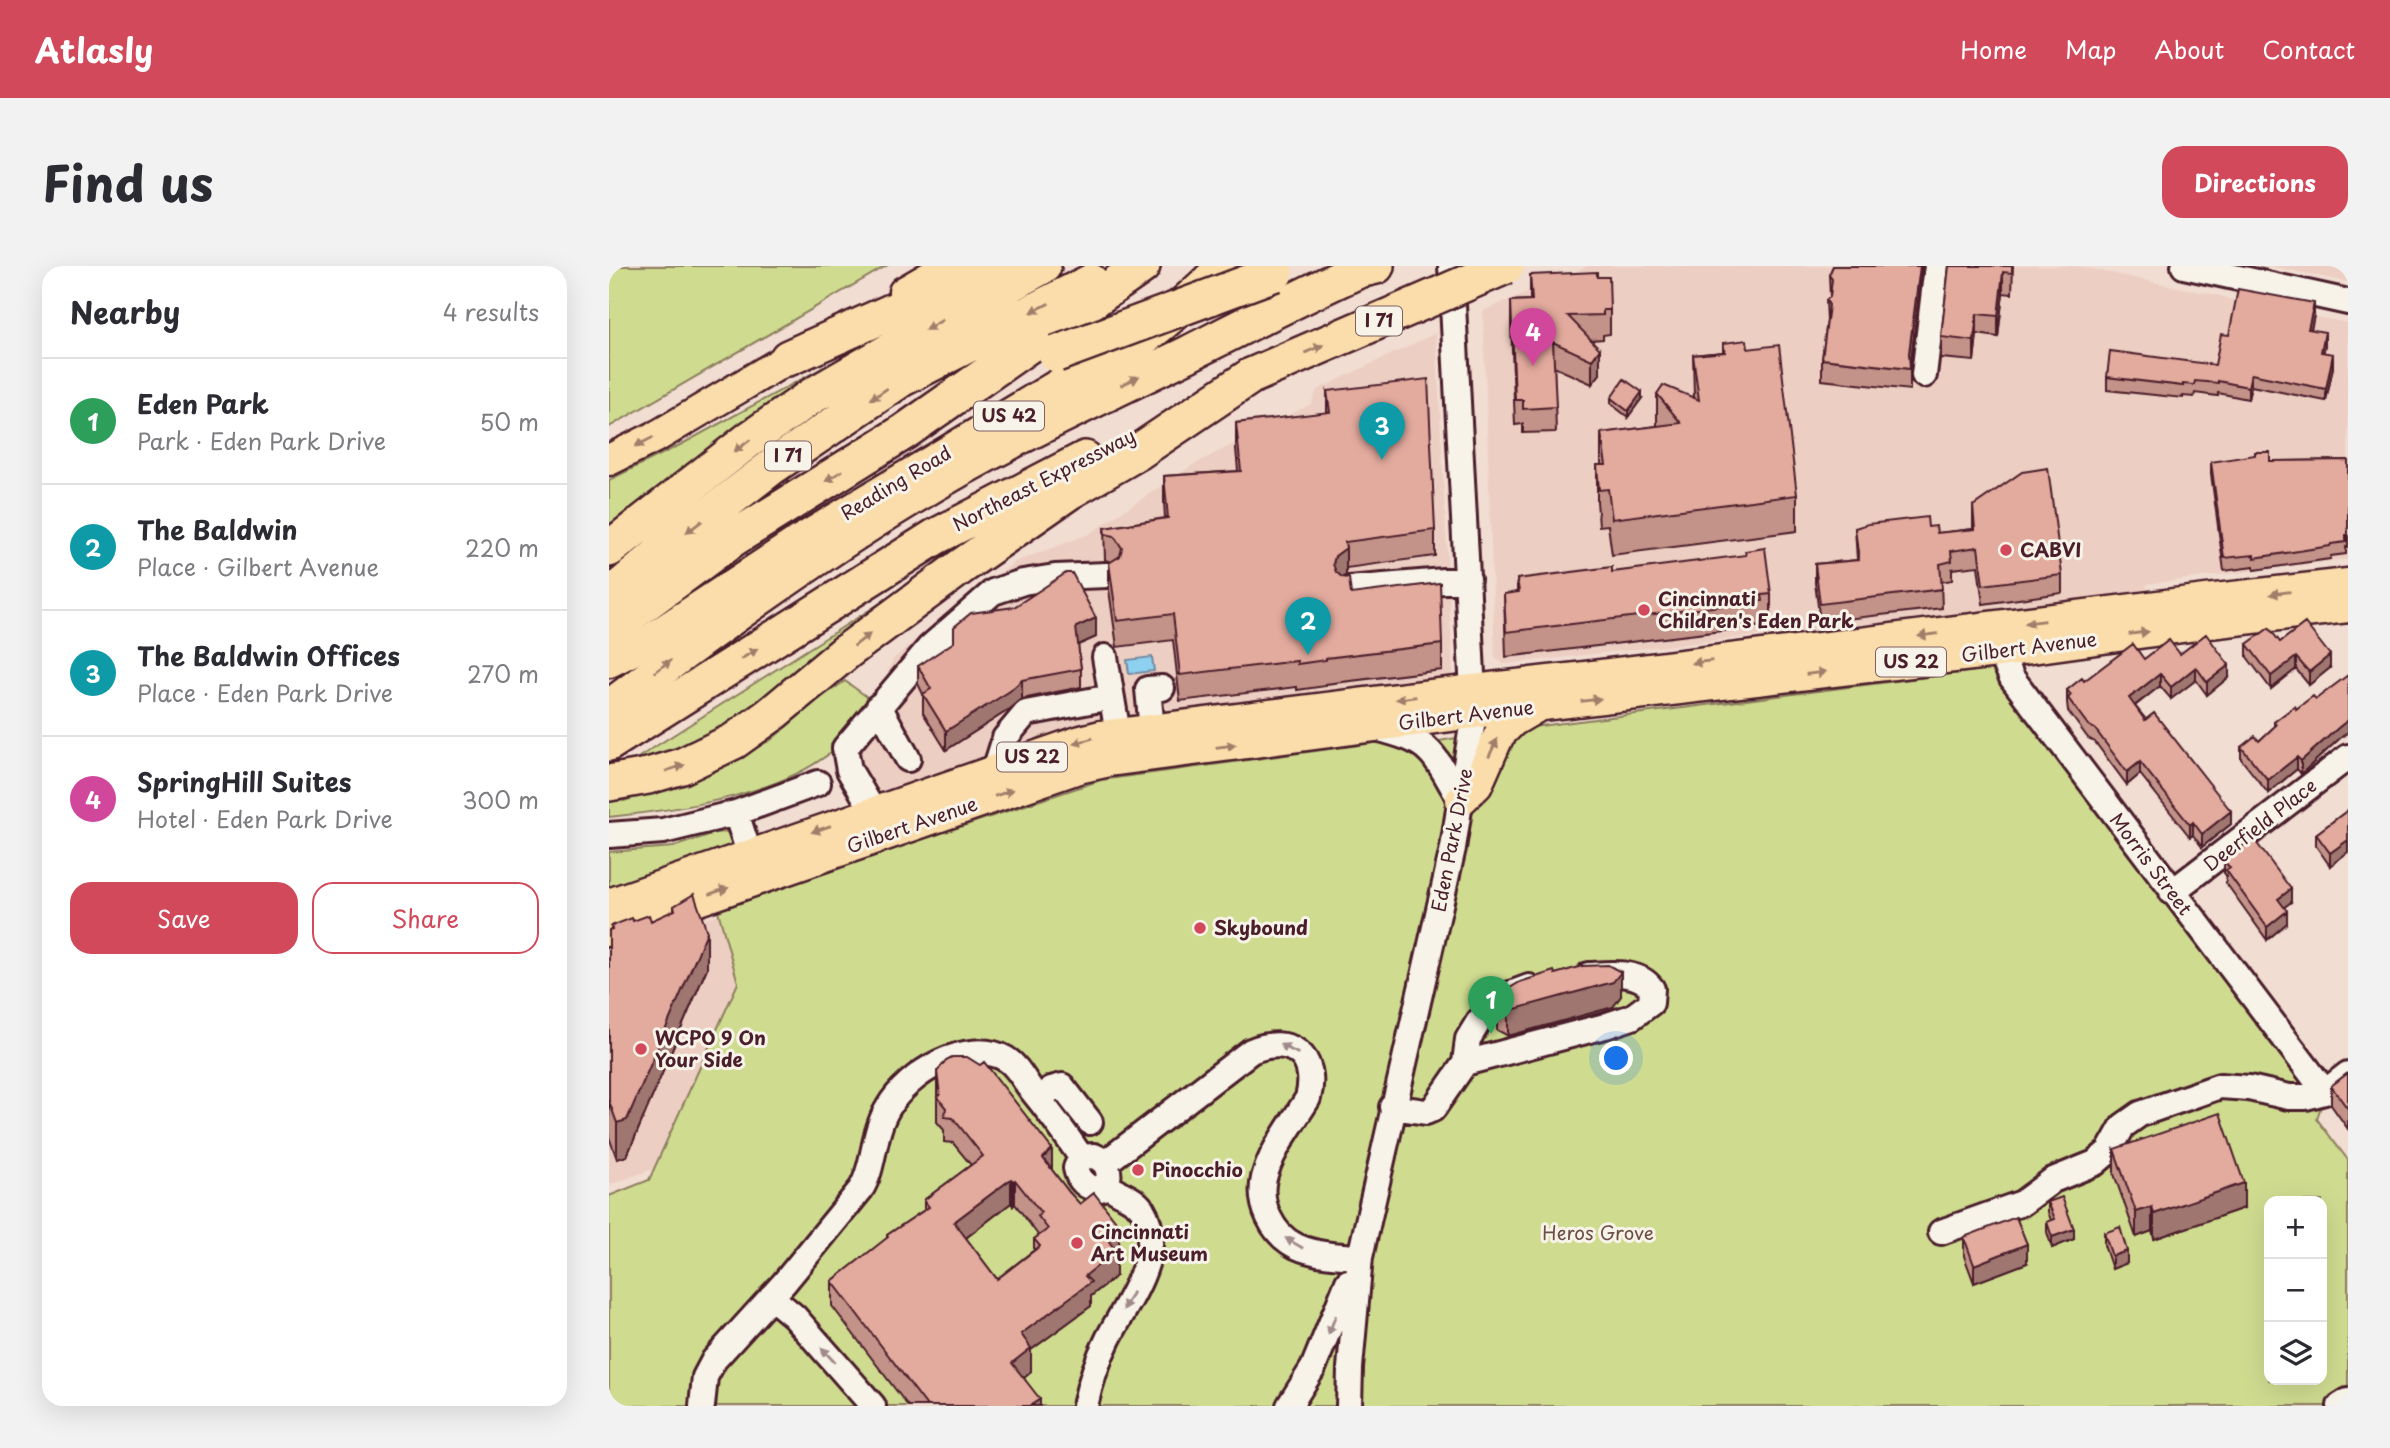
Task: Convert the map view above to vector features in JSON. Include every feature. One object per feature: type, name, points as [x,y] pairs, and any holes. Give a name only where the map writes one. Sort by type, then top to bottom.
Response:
[{"type":"highway","points":[[788,358],[994,279],[1043,266]]},
{"type":"highway","name":"I 71","points":[[609,597],[664,550],[773,466],[901,379],[1123,266]]},
{"type":"highway","points":[[609,630],[734,538],[904,432],[1142,266]]},
{"type":"highway","points":[[1003,444],[1032,415],[1105,366],[1195,296],[1225,266]]},
{"type":"highway","points":[[609,708],[715,627],[911,497],[1003,444],[1263,315],[1359,270],[1376,266]]},
{"type":"highway","name":"Northeast Expressway","points":[[609,743],[935,537],[996,523],[1169,415],[1251,376],[1506,266]]},
{"type":"highway","points":[[974,385],[1286,270]]},
{"type":"highway","points":[[609,549],[741,446],[812,396],[994,279]]},
{"type":"highway","points":[[609,783],[682,766],[734,741],[769,716],[846,652],[996,523]]},
{"type":"main road","points":[[609,460],[659,435],[949,266]]},
{"type":"main road","name":"Reading Road","points":[[609,662],[637,648],[794,544],[1094,363],[1196,279],[1208,266]]},
{"type":"main road","name":"Gilbert Avenue","points":[[609,904],[753,866],[1109,761],[1138,738],[1474,700],[1537,707],[1998,639],[2206,600],[2348,584]]},
{"type":"main road","name":"Gilbert Avenue","points":[[609,931],[874,811],[1081,741],[1374,727],[1474,700],[1577,678],[1998,639],[2211,623],[2348,607]]},
{"type":"main road","points":[[1461,800],[1477,785],[1499,735],[1513,721],[1537,707]]},
{"type":"street","name":"Eden Park Drive","points":[[1348,1406],[1359,1260],[1453,848],[1474,700],[1451,266]]},
{"type":"street","points":[[1923,375],[1937,266]]},
{"type":"street","points":[[2184,266],[2228,270],[2348,302]]},
{"type":"street","points":[[874,811],[849,770],[845,748],[930,647],[993,592],[1023,582],[1055,577],[1107,575]]},
{"type":"street","points":[[1348,589],[1468,579]]},
{"type":"street","name":"Morris Street","points":[[1998,639],[2011,678],[2325,1092]]},
{"type":"street","points":[[1105,657],[1111,697],[1138,738]]},
{"type":"street","points":[[1138,738],[1148,689],[1162,688]]},
{"type":"street","points":[[995,770],[1005,738],[1026,713],[1111,697]]},
{"type":"street","points":[[880,706],[908,759]]},
{"type":"street","points":[[1374,727],[1413,740],[1431,752],[1461,800]]},
{"type":"street","name":"Deerfield Place","points":[[2172,892],[2348,757]]},
{"type":"street","points":[[609,835],[663,831],[736,813],[818,783]]},
{"type":"street","points":[[736,813],[753,866]]},
{"type":"street","points":[[1392,1107],[1430,1111],[1465,1063],[1470,1034],[1498,1001],[1515,991],[1591,975],[1635,976],[1650,985],[1652,1000],[1632,1017],[1465,1063]]},
{"type":"street","points":[[1098,1168],[1251,1051],[1273,1043],[1290,1047],[1307,1064],[1311,1087],[1308,1098],[1264,1177],[1267,1214],[1276,1230],[1296,1246],[1359,1260],[1349,1278],[1313,1368],[1289,1406]]},
{"type":"street","points":[[700,1405],[705,1377],[714,1360],[843,1213],[865,1182],[880,1123],[893,1099],[905,1084],[929,1066],[966,1055],[997,1056],[1021,1063],[1039,1099],[1098,1168],[1141,1207],[1149,1225],[1150,1246],[1140,1278],[1098,1360],[1084,1406]]},
{"type":"street","points":[[1941,1233],[2022,1203],[2053,1180],[2095,1163],[2109,1151],[2123,1126],[2131,1119],[2151,1110],[2220,1086],[2249,1088],[2297,1098],[2325,1092],[2348,1074]]},
{"type":"street","points":[[1039,1099],[1051,1089],[1062,1086],[1090,1122]]},
{"type":"street","points":[[771,1297],[793,1317],[873,1406]]},
{"type":"street","points":[[2340,1406],[2348,1401]]},
{"type":"shaded area","points":[[1588,266],[2077,266],[2348,323],[2348,559],[2147,584],[2146,592],[2082,600],[1504,664],[1495,658],[1483,311]]},
{"type":"shaded area","points":[[2270,266],[2348,266],[2348,282]]},
{"type":"shaded area","points":[[1436,333],[1453,673],[1446,683],[856,804],[827,746],[881,691],[893,659],[955,606],[1015,562],[1089,534],[1193,465],[1311,404],[1317,390]]},
{"type":"shaded area","points":[[766,898],[836,1102],[609,1185],[609,952]]},
{"type":"green space","points":[[609,266],[886,266],[609,427]]},
{"type":"green space","points":[[859,348],[861,354],[609,534],[609,480],[682,444]]},
{"type":"green space","points":[[918,579],[727,731],[649,765],[625,766]]},
{"type":"green space","name":"Heros Grove","points":[[1991,669],[2325,1092],[2317,1119],[2348,1160],[2348,1406],[609,1406],[609,1196],[649,1180],[738,983],[718,911],[843,866],[1101,780],[1374,743],[1434,742],[1484,733]]},
{"type":"green space","points":[[845,681],[870,699],[849,736],[822,759],[796,774],[766,786],[702,804],[609,817],[609,800],[624,801],[703,775],[771,740],[815,702]]},
{"type":"green space","points":[[728,832],[735,840],[735,848],[609,891],[609,852],[673,847],[715,833]]},
{"type":"water","points":[[1152,657],[1154,671],[1129,674],[1127,660]]},
{"type":"building","points":[[1833,266],[1920,266],[1909,353],[1910,369],[1822,359],[1829,305],[1826,300],[1830,297],[1832,279],[1829,275]]},
{"type":"building","points":[[1949,266],[2012,266],[2012,273],[2003,272],[1998,316],[1977,314],[1974,341],[1941,337]]},
{"type":"building","points":[[1597,272],[1597,277],[1609,277],[1610,310],[1603,310],[1603,315],[1568,316],[1600,349],[1592,360],[1553,342],[1556,407],[1523,409],[1523,400],[1515,400],[1511,301],[1532,300],[1530,275]]},
{"type":"building","points":[[2238,289],[2314,303],[2308,329],[2325,332],[2321,352],[2333,354],[2326,389],[2251,374],[2248,387],[2218,381],[2195,381],[2194,385],[2183,386],[2107,377],[2110,351],[2215,365],[2221,334],[2229,335]]},
{"type":"building","points":[[1747,340],[1748,349],[1779,345],[1797,495],[1612,519],[1608,489],[1599,490],[1597,465],[1606,465],[1601,433],[1681,423],[1657,394],[1663,385],[1699,400],[1693,355],[1725,352],[1723,343]]},
{"type":"building","points":[[1428,379],[1435,530],[1345,542],[1346,548],[1335,556],[1333,564],[1336,572],[1349,578],[1351,594],[1440,583],[1442,644],[1297,664],[1297,661],[1180,675],[1173,614],[1117,621],[1109,563],[1120,556],[1122,548],[1114,536],[1105,534],[1104,528],[1168,518],[1164,476],[1241,471],[1236,423],[1330,412],[1327,391]]},
{"type":"building","points":[[1624,379],[1642,392],[1628,411],[1611,398]]},
{"type":"building","points":[[2255,452],[2270,452],[2270,461],[2348,460],[2346,542],[2254,558],[2254,555],[2224,558],[2211,462],[2255,455]]},
{"type":"building","name":"CABVI","points":[[2048,468],[2062,575],[1983,585],[1978,547],[1951,551],[1952,561],[1940,564],[1942,589],[1820,604],[1815,564],[1859,560],[1855,528],[1927,517],[1928,527],[1936,526],[1937,533],[1975,529],[1973,506],[2022,472]]},
{"type":"building","points":[[1765,548],[1771,594],[1762,595],[1763,601],[1506,632],[1504,594],[1519,592],[1517,579],[1612,567],[1612,572],[1746,555],[1745,551]]},
{"type":"building","points":[[1066,573],[1072,573],[1096,618],[1076,627],[1081,669],[1022,680],[1010,691],[946,731],[923,694],[931,689],[918,666],[954,642],[954,627],[971,613],[1014,607]]},
{"type":"building","points":[[2305,623],[2330,655],[2309,672],[2296,657],[2271,676],[2247,644],[2269,628],[2280,642]]},
{"type":"building","points":[[2206,634],[2229,665],[2207,682],[2196,667],[2171,687],[2160,674],[2129,698],[2145,720],[2154,713],[2231,811],[2202,834],[2193,822],[2190,825],[2140,762],[2127,772],[2068,698],[2071,695],[2067,690],[2082,678],[2084,681],[2133,644],[2144,659],[2169,640],[2180,654]]},
{"type":"building","points":[[2348,675],[2348,720],[2301,761],[2297,757],[2268,780],[2241,747],[2255,736],[2259,741],[2276,725],[2274,722],[2295,706],[2296,709],[2313,696],[2316,699]]},
{"type":"building","points":[[2348,810],[2348,840],[2330,853],[2316,834]]},
{"type":"building","points":[[2253,838],[2291,889],[2278,899],[2287,911],[2267,927],[2226,870],[2230,868],[2224,861]]},
{"type":"building","name":"WCPO 9 On Your Side","points":[[694,894],[707,932],[627,1120],[617,1123],[609,1101],[609,930],[612,929],[611,926],[632,918],[633,921],[649,915],[651,921],[675,910],[674,906]]},
{"type":"building","points":[[1608,965],[1621,972],[1613,982],[1508,1011],[1497,1006],[1505,991],[1520,982],[1554,971],[1555,974],[1582,966]]},
{"type":"building","name":"Cincinnati Art Museum","points":[[952,1057],[967,1057],[980,1065],[984,1062],[1052,1149],[1043,1158],[1069,1192],[1080,1204],[1094,1193],[1119,1225],[1105,1236],[1116,1251],[1085,1276],[1091,1282],[1021,1334],[1031,1348],[1012,1363],[1040,1399],[1030,1406],[927,1406],[832,1281],[888,1237],[887,1235],[929,1207],[924,1200],[983,1156],[953,1118],[944,1117],[946,1108],[937,1097],[940,1095],[937,1072],[946,1060]],"holes":[[[1011,1179],[1015,1180],[1041,1213],[1038,1216],[1048,1229],[1034,1239],[1040,1246],[997,1279],[954,1222]]]},
{"type":"building","points":[[2348,1073],[2348,1109],[2331,1086]]},
{"type":"building","points":[[2220,1113],[2244,1183],[2154,1214],[2152,1207],[2136,1212],[2114,1149]]},
{"type":"building","points":[[2062,1197],[2074,1229],[2052,1237],[2047,1222],[2055,1219],[2048,1202]]},
{"type":"building","points":[[2016,1217],[2027,1244],[1974,1265],[1964,1237]]},
{"type":"building","points":[[2120,1227],[2127,1251],[2112,1256],[2104,1233]]},
{"type":"place","name":"SpringHill Suites","points":[[1533,366]]},
{"type":"place","name":"The Baldwin Offices","points":[[1382,460]]},
{"type":"place","name":"CABVI","points":[[2006,550]]},
{"type":"place","name":"Cincinnati Children's Eden Park","points":[[1644,610]]},
{"type":"place","name":"The Baldwin","points":[[1308,655]]},
{"type":"place","name":"Skybound","points":[[1200,928]]},
{"type":"place","name":"Eden Park","points":[[1491,1034]]},
{"type":"place","name":"WCPO 9 On Your Side","points":[[641,1049]]},
{"type":"place","name":"Pinocchio","points":[[1138,1170]]},
{"type":"place","name":"Cincinnati Art Museum","points":[[1077,1243]]}]
